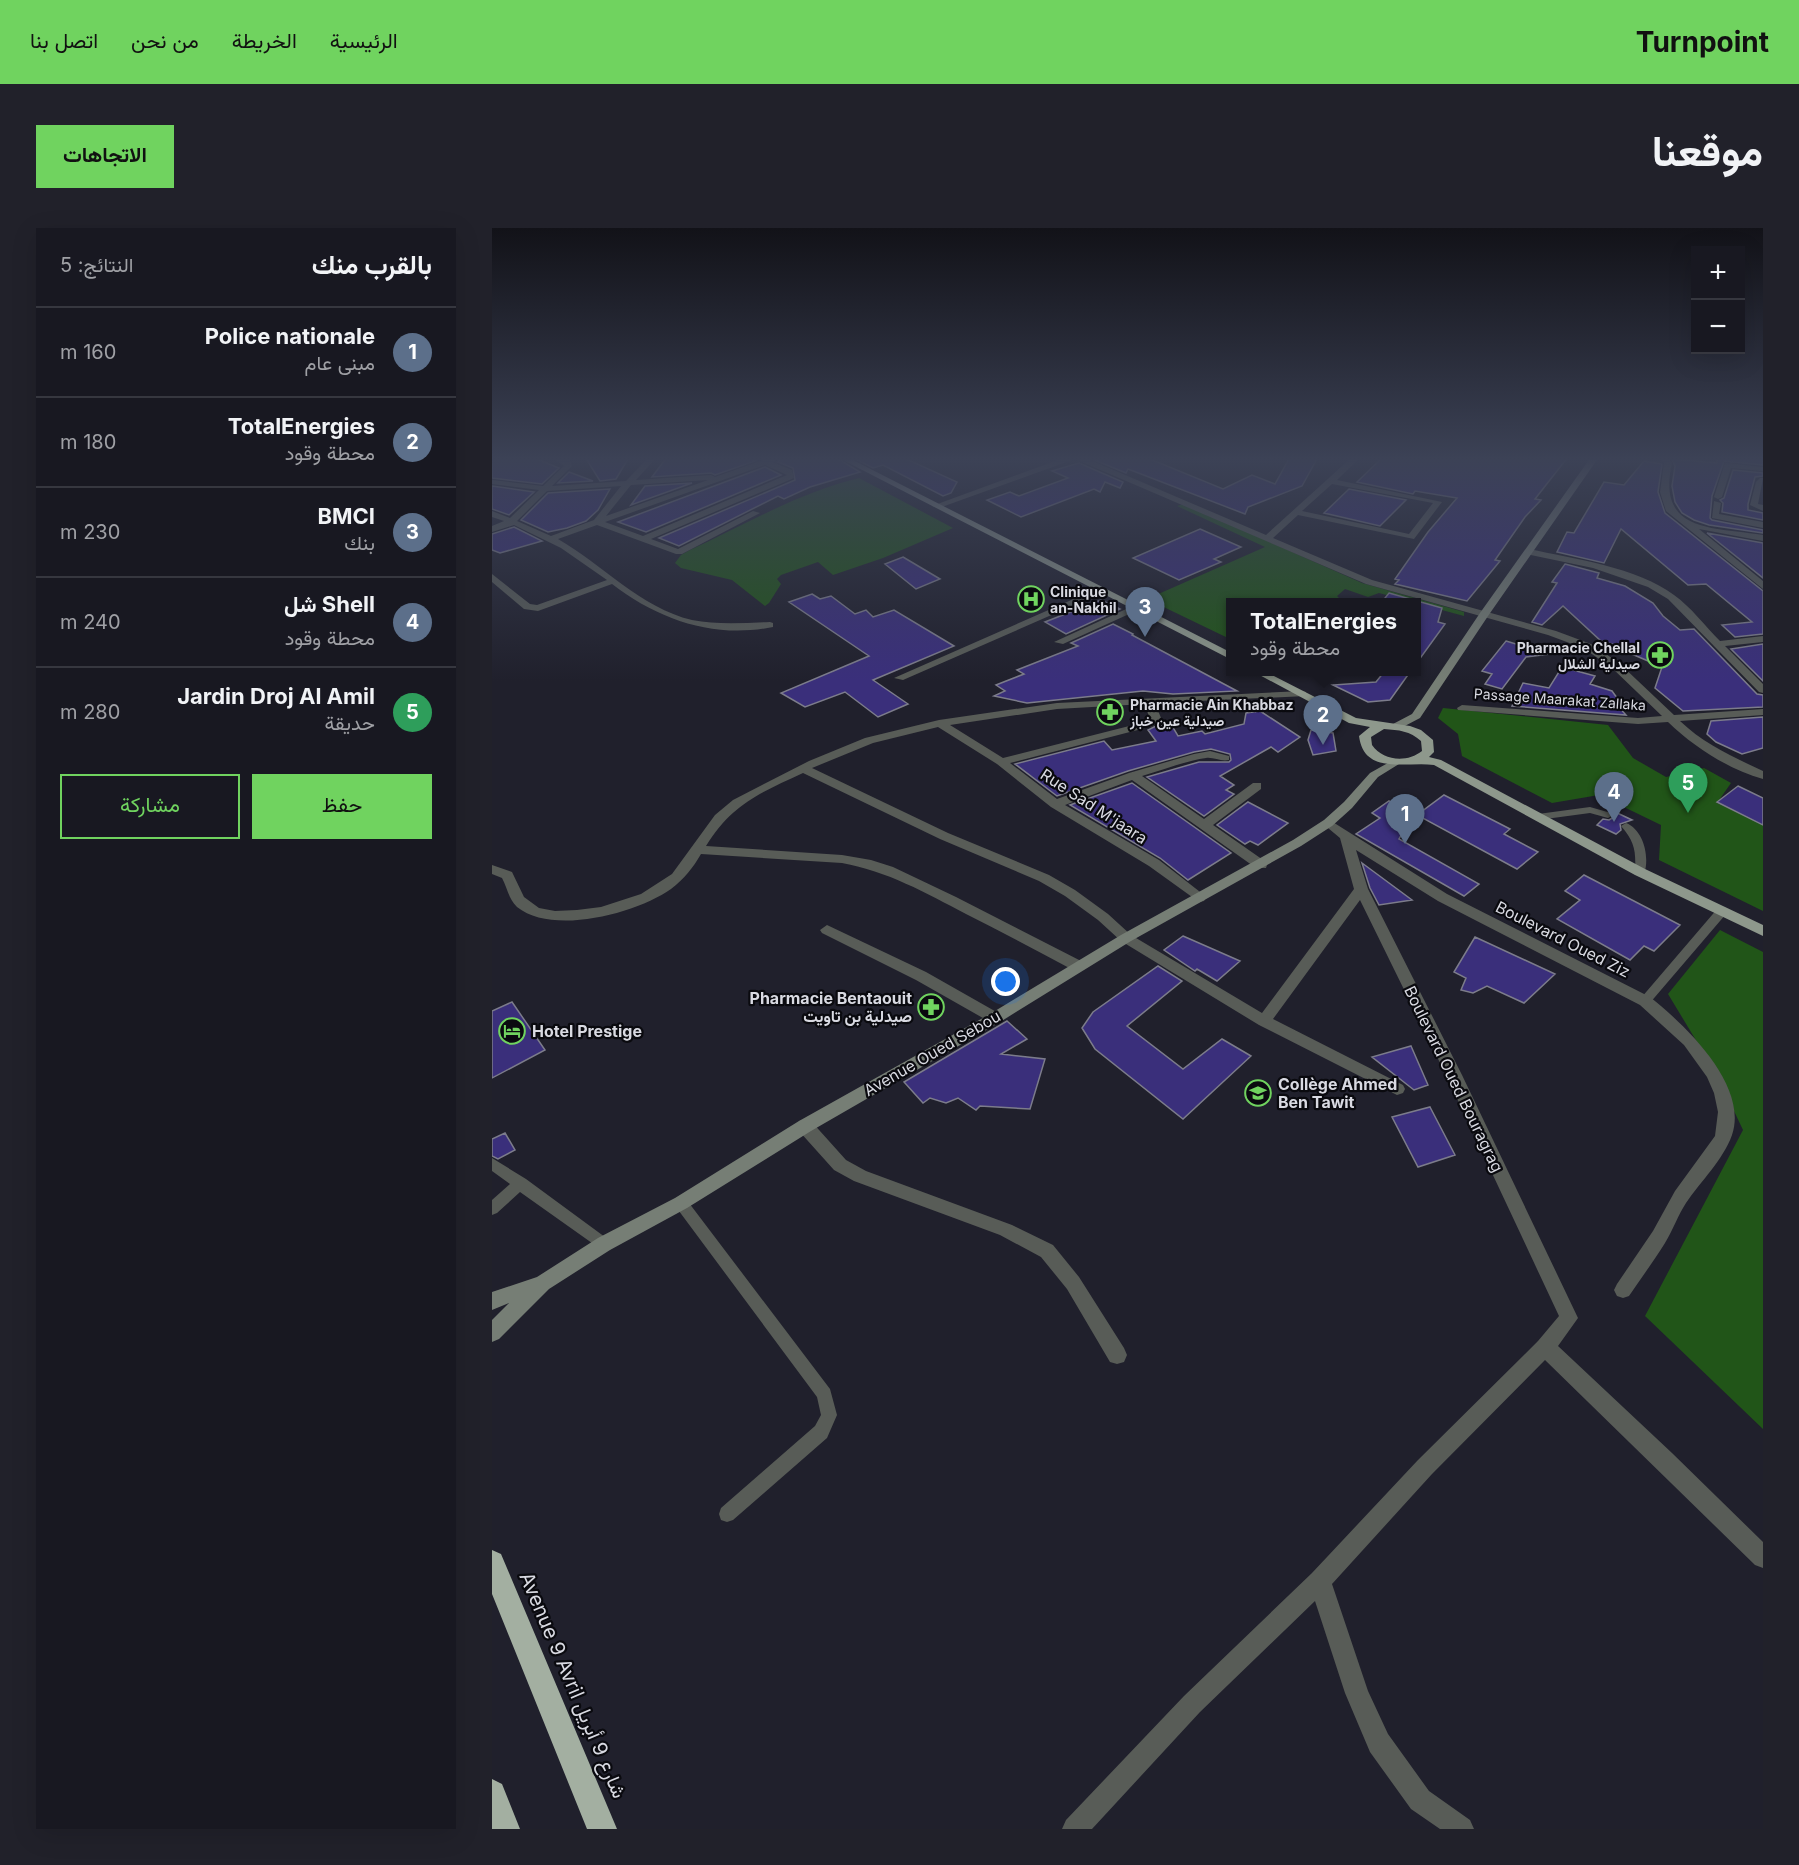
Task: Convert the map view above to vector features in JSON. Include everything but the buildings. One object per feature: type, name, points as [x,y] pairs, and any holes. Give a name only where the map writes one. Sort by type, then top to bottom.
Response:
[{"type":"highway","name":"Avenue 9 Avril شارع 9 أبريل","points":[[492,1563],[602,1829]]},
{"type":"highway","points":[[492,1794],[505,1829]]},
{"type":"main road","points":[[987,532],[1226,654]]},
{"type":"main road","points":[[1267,676],[1353,721],[1413,730],[1427,740],[1423,755]]},
{"type":"main road","points":[[1353,721],[1365,735]]},
{"type":"main road","points":[[1383,726],[1365,735],[1364,743],[1369,751],[1379,758],[1395,762],[1423,755],[1640,872],[1763,931]]},
{"type":"street","points":[[537,532],[552,538],[662,612],[680,619],[713,626],[770,625]]},
{"type":"street","points":[[552,538],[570,532]]},
{"type":"street","points":[[623,532],[679,552],[719,532]]},
{"type":"street","points":[[643,539],[660,532]]},
{"type":"street","points":[[1255,532],[1369,582],[1552,633],[1587,646],[1615,665],[1689,736],[1715,753],[1763,775]]},
{"type":"street","points":[[1268,537],[1274,532]]},
{"type":"street","points":[[1387,532],[1411,537],[1415,532]]},
{"type":"street","points":[[1413,730],[1416,716],[1483,615],[1543,532]]},
{"type":"street","points":[[1696,532],[1763,586]]},
{"type":"street","points":[[1728,532],[1763,538]]},
{"type":"street","points":[[1529,552],[1595,566],[1651,585],[1671,597],[1763,690]]},
{"type":"street","points":[[492,577],[527,607],[537,608],[613,581]]},
{"type":"street","points":[[899,678],[1101,590]]},
{"type":"street","points":[[1059,642],[1135,608]]},
{"type":"street","points":[[1717,644],[1763,639]]},
{"type":"street","points":[[492,869],[507,875],[521,903],[538,912],[560,915],[594,913],[621,907],[654,893],[676,878],[699,850],[718,820],[731,806],[748,795],[854,746],[884,735],[939,723],[1064,705],[1302,693]]},
{"type":"street","points":[[1001,762],[1149,724],[1155,718],[1149,701]]},
{"type":"street","name":"Passage Maarakat Zallaka","points":[[1462,708],[1611,720],[1670,720],[1763,712]]},
{"type":"street","points":[[1397,726],[1416,716]]},
{"type":"street","name":"Rue Sad M'jaara","points":[[939,723],[1001,762],[1055,804],[1154,863],[1199,898]]},
{"type":"street","points":[[1055,804],[1133,775],[1198,756],[1210,754],[1225,758]]},
{"type":"street","name":"Avenue Oued Sebou","points":[[1374,775],[1379,758]]},
{"type":"street","name":"Avenue Oued Sebou","points":[[492,1333],[543,1283],[604,1244],[681,1203],[806,1126],[994,1018],[1078,966],[1260,865],[1328,823],[1348,805],[1374,775],[1395,762]]},
{"type":"street","points":[[804,769],[944,836],[1044,878],[1103,916],[1126,938],[1213,988],[1264,1022],[1397,1089]]},
{"type":"street","points":[[1133,775],[1260,865]]},
{"type":"street","points":[[1205,825],[1257,786]]},
{"type":"street","name":"Boulevard Oued Ziz","points":[[1328,823],[1382,862],[1447,900],[1645,1001],[1672,1021],[1710,1067],[1722,1102],[1725,1134],[1680,1198],[1659,1237],[1623,1290]]},
{"type":"street","name":"Boulevard Oued Bouragrag","points":[[1346,837],[1361,889],[1454,1075],[1569,1318],[1545,1347]]},
{"type":"street","points":[[699,850],[842,859],[867,863],[888,870],[951,900],[1078,966]]},
{"type":"street","points":[[1264,1022],[1361,889]]},
{"type":"street","points":[[827,930],[921,976],[994,1018]]},
{"type":"street","points":[[806,1126],[840,1165],[860,1176],[995,1225],[1047,1251],[1073,1283],[1117,1355]]},
{"type":"street","name":"Avenue Oued Sebou","points":[[492,1301],[543,1283]]},
{"type":"street","points":[[1075,1829],[1191,1704],[1320,1581],[1425,1467],[1545,1347],[1665,1460],[1763,1557]]},
{"type":"street","points":[[1320,1581],[1357,1693],[1379,1743],[1420,1800],[1461,1829]]},
{"type":"lane","points":[[1538,817],[1590,810],[1608,815]]},
{"type":"lane","points":[[1626,826],[1635,833],[1641,851],[1640,872]]},
{"type":"lane","points":[[1645,1001],[1722,911]]},
{"type":"lane","points":[[492,1164],[522,1183],[604,1244]]},
{"type":"lane","points":[[492,1209],[522,1183]]},
{"type":"lane","points":[[681,1203],[824,1394],[829,1415],[821,1432],[727,1514]]},
{"type":"green space","points":[[728,532],[944,532],[883,558],[833,575],[818,562],[781,575],[777,579],[781,584],[765,606],[732,580],[681,568],[675,563],[681,555]]},
{"type":"green space","points":[[1232,532],[1246,532],[1362,583],[1415,598],[1397,598],[1379,593],[1368,597],[1345,589],[1337,596],[1339,598],[1226,598],[1226,637],[1147,599],[1265,547]]},
{"type":"green space","points":[[1421,600],[1464,612],[1464,616],[1421,604]]},
{"type":"green space","points":[[1443,708],[1608,725],[1633,758],[1666,777],[1704,768],[1731,783],[1717,803],[1763,824],[1763,911],[1659,860],[1661,825],[1599,795],[1552,803],[1462,756],[1458,734],[1438,718]]},
{"type":"green space","points":[[1720,930],[1763,952],[1763,1429],[1645,1316],[1743,1130],[1717,1075],[1668,994]]},
{"type":"place","name":"Clinique an-Nakhil","points":[[1031,599]]},
{"type":"place","name":"BMCI","points":[[1145,637]]},
{"type":"place","name":"Pharmacie Chellal صيدلية الشلال","points":[[1660,655]]},
{"type":"place","name":"Pharmacie Ain Khabbaz صيدلية عين خباز","points":[[1110,712]]},
{"type":"place","name":"TotalEnergies","points":[[1323,745]]},
{"type":"place","name":"Jardin Droj Al Amil","points":[[1688,813]]},
{"type":"place","name":"Shell شل","points":[[1614,822]]},
{"type":"place","name":"Police nationale","points":[[1405,844]]},
{"type":"place","name":"Pharmacie Bentaouit صيدلية بن تاويت","points":[[931,1007]]},
{"type":"place","name":"Hotel Prestige","points":[[512,1031]]},
{"type":"place","name":"Collège Ahmed Ben Tawit","points":[[1258,1093]]}]
